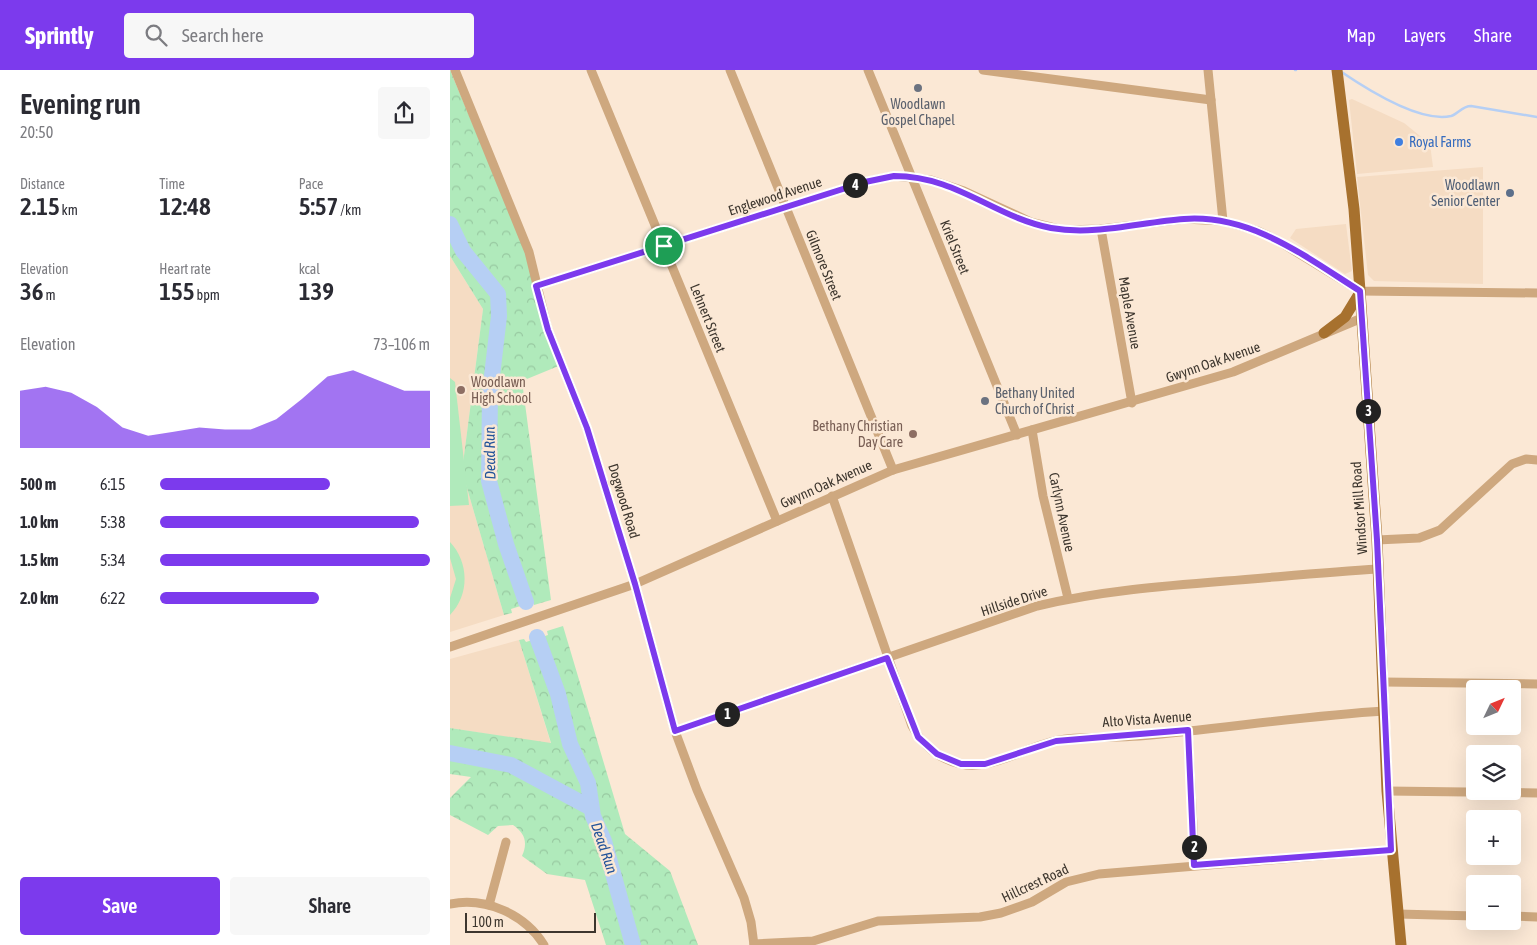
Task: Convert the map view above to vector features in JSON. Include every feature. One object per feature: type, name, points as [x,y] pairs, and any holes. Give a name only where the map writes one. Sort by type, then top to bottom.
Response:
[{"type":"main road","name":"Windsor Mill Road","points":[[1337,72],[1354,209],[1362,318],[1377,540],[1386,791],[1401,945]]},
{"type":"main road","points":[[1324,333],[1345,317],[1360,291]]},
{"type":"street","name":"Dogwood Road","points":[[455,70],[520,228],[534,270],[536,286],[548,330],[587,428],[635,584],[675,731],[697,790],[744,898],[751,922],[754,944]]},
{"type":"street","name":"Lehnert Street","points":[[592,70],[777,521]]},
{"type":"street","name":"Gilmore Street","points":[[730,70],[894,470]]},
{"type":"street","name":"Kriel Street","points":[[869,70],[1017,435]]},
{"type":"street","points":[[983,70],[1211,100]]},
{"type":"street","points":[[1208,70],[1223,221]]},
{"type":"street","name":"Englewood Avenue","points":[[536,286],[865,182],[894,176],[911,176],[948,185],[1012,214],[1050,228],[1101,229],[1185,219],[1223,221],[1258,231],[1275,239],[1360,291]]},
{"type":"street","name":"Maple Avenue","points":[[1101,229],[1132,403]]},
{"type":"street","points":[[1360,291],[1537,293]]},
{"type":"street","name":"Gwynn Oak Avenue","points":[[450,647],[635,584],[894,470],[1132,403],[1233,372],[1362,318]]},
{"type":"street","name":"Carlynn Avenue","points":[[1032,430],[1044,504],[1068,598]]},
{"type":"street","points":[[1377,540],[1419,538],[1436,533],[1451,523],[1512,464],[1526,460],[1537,460]]},
{"type":"street","name":"Alto Vista Avenue","points":[[832,496],[887,658],[918,737],[937,754],[961,764],[985,764],[1056,741],[1272,724],[1312,716],[1384,712]]},
{"type":"street","name":"Hillside Drive","points":[[675,731],[1037,606],[1068,598],[1123,589],[1308,573],[1378,570]]},
{"type":"street","points":[[1383,682],[1537,684]]},
{"type":"street","points":[[1188,730],[1194,865]]},
{"type":"street","points":[[1386,791],[1537,793]]},
{"type":"street","points":[[489,905],[506,842]]},
{"type":"street","name":"Hillcrest Road","points":[[754,944],[813,941],[878,921],[987,916],[1015,909],[1066,882],[1083,876],[1194,865],[1391,850]]},
{"type":"street","points":[[450,904],[460,902],[489,905],[516,917],[529,926],[544,945]]},
{"type":"street","points":[[1398,914],[1466,916]]},
{"type":"street","points":[[1521,916],[1537,917]]},
{"type":"shaded area","points":[[1352,99],[1404,123],[1430,144],[1433,167],[1357,174],[1349,100]]},
{"type":"shaded area","points":[[1483,167],[1483,284],[1374,281],[1368,275],[1357,177]]},
{"type":"shaded area","points":[[1346,224],[1352,271],[1345,274],[1290,238],[1296,229]]},
{"type":"shaded area","name":"Woodlawn High School","points":[[450,256],[483,309],[462,471],[504,615],[450,632]]},
{"type":"shaded area","points":[[519,640],[551,744],[450,728],[450,659]]},
{"type":"green space","points":[[450,70],[529,259],[561,365],[522,381],[551,600],[534,605],[533,602],[511,609],[512,613],[504,615],[462,471],[483,309],[450,256]]},
{"type":"green space","points":[[450,378],[455,382],[469,505],[450,506]]},
{"type":"green space","points":[[450,542],[461,559],[465,578],[461,598],[457,607],[450,615],[450,598],[456,579],[450,558]]},
{"type":"green space","points":[[563,626],[625,834],[670,871],[698,945],[606,945],[585,880],[547,874],[522,856],[525,847],[523,835],[513,825],[498,826],[488,835],[450,815],[450,798],[471,777],[450,774],[450,728],[551,743],[519,640],[524,639],[526,642],[548,635],[547,631]]},
{"type":"waterway","points":[[1340,71],[1378,95],[1424,114],[1438,117],[1451,116],[1465,107],[1471,106],[1537,117]]},
{"type":"waterway","name":"Dead Run","points":[[450,224],[463,251],[498,294],[499,316],[490,393],[489,481],[506,544],[526,602]]},
{"type":"waterway","name":"Dead Run","points":[[537,637],[558,694],[570,744],[588,783],[593,816],[604,841],[633,945]]},
{"type":"waterway","points":[[450,753],[511,765],[591,808]]},
{"type":"place","name":"Woodlawn Gospel Chapel","points":[[918,88]]},
{"type":"place","name":"Royal Farms","points":[[1399,142]]},
{"type":"place","name":"Woodlawn Senior Center","points":[[1510,193]]},
{"type":"place","name":"Woodlawn High School","points":[[461,390]]},
{"type":"place","name":"Bethany United Church of Christ","points":[[985,401]]},
{"type":"place","name":"Bethany Christian Day Care","points":[[913,434]]},
{"type":"route","points":[[894,176],[911,176],[948,185],[1012,214],[1050,228],[1064,230],[1101,229],[1185,219],[1223,221],[1258,231],[1275,239],[1360,291],[1377,540],[1386,791],[1391,850],[1194,865],[1188,730],[1137,736],[1082,737],[1056,741],[985,764],[961,764],[937,754],[918,737],[912,726],[887,658],[675,731],[655,665],[635,584],[587,428],[548,330],[536,286],[664,246],[865,182],[894,176]]}]
